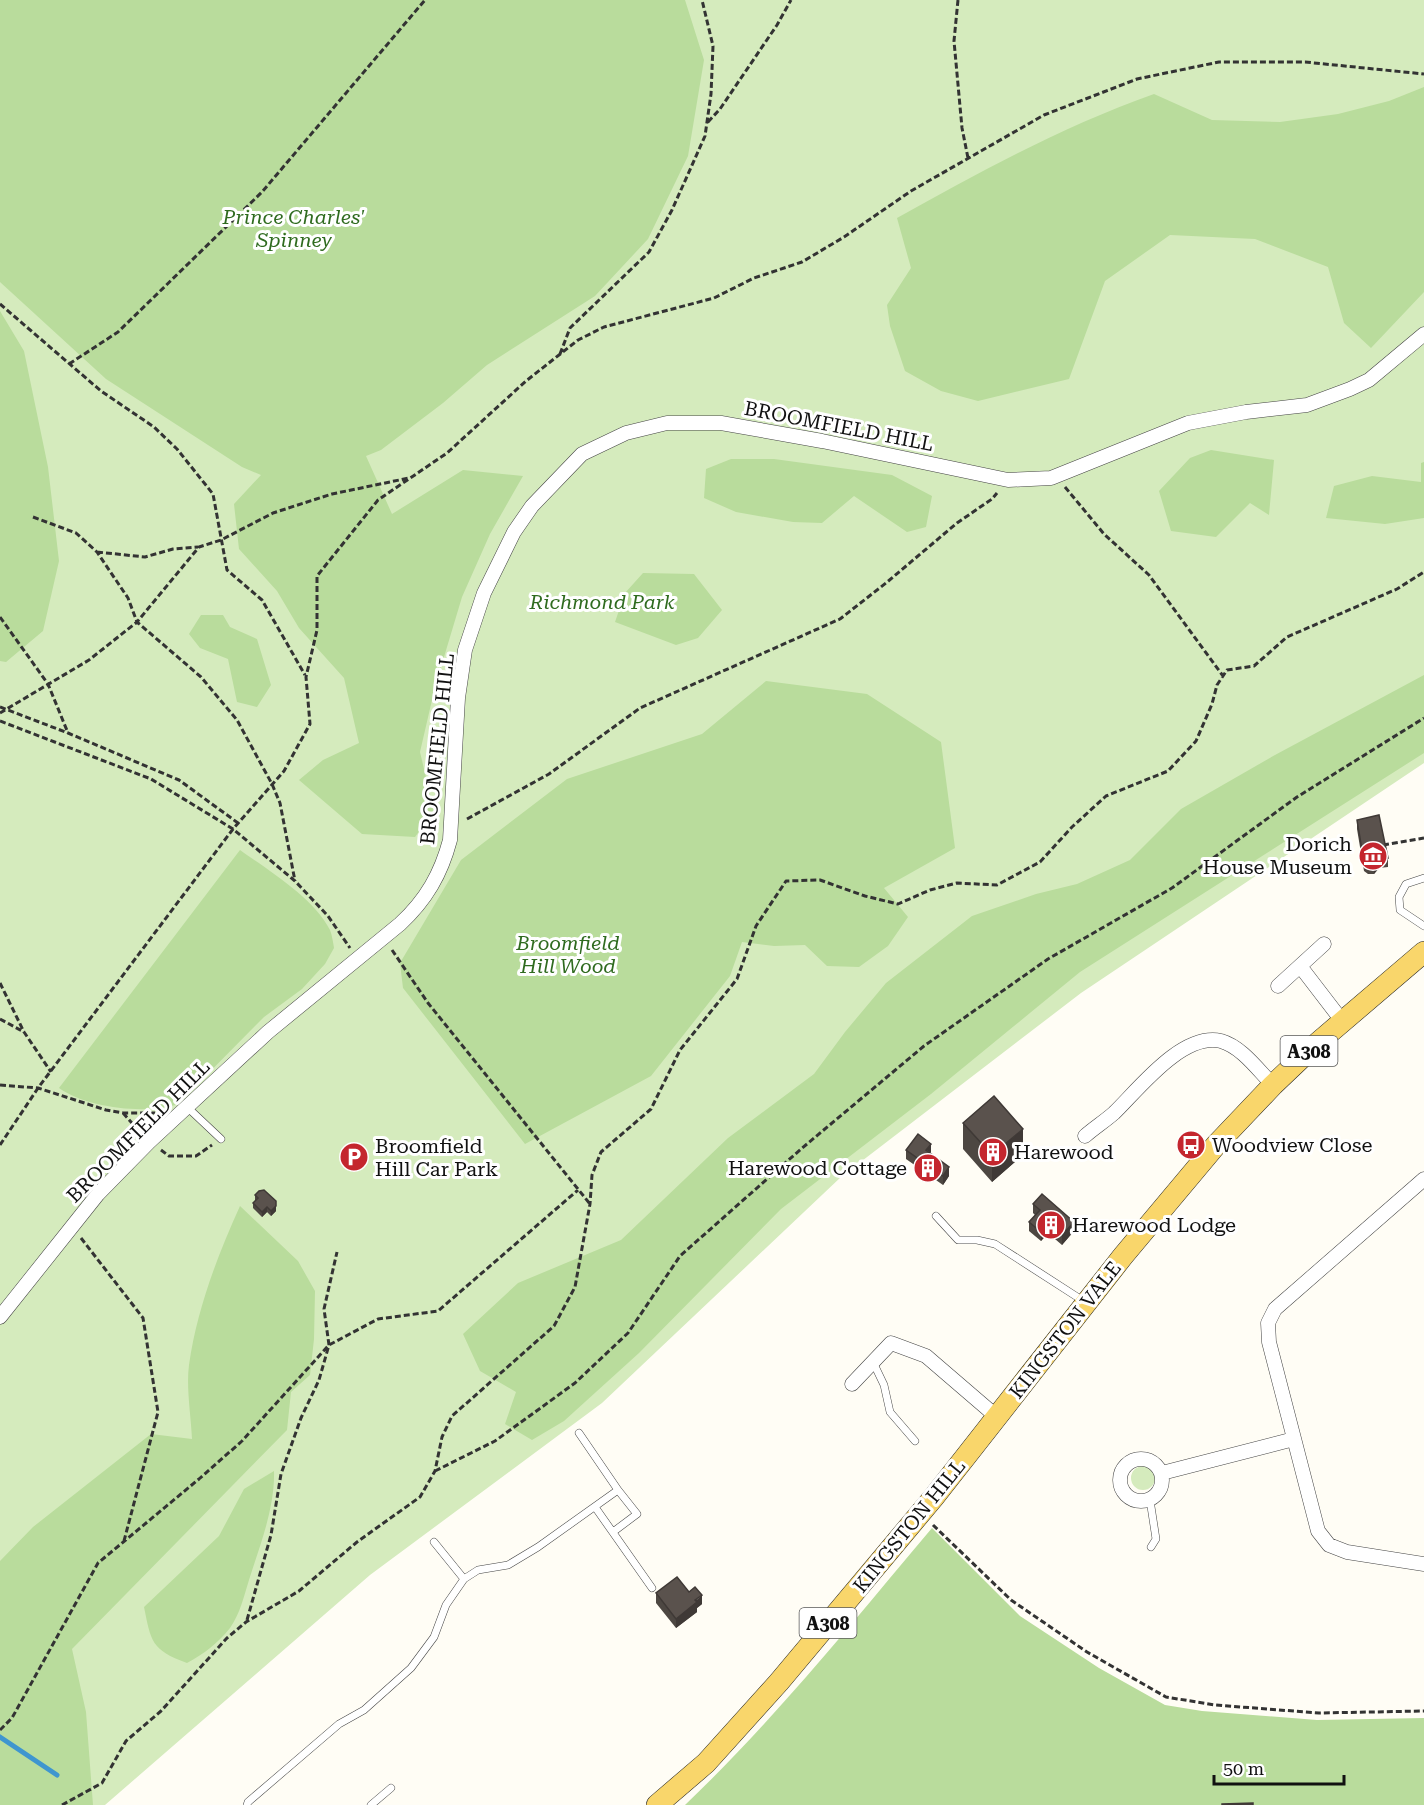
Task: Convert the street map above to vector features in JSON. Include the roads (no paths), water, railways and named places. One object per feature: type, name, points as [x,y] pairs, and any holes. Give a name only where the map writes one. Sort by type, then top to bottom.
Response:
[{"type":"main road","name":"KINGSTON VALE","points":[[992,1423],[1178,1189],[1273,1085],[1314,1046],[1424,952]]},
{"type":"main road","name":"KINGSTON HILL","points":[[658,1805],[706,1763],[779,1682],[934,1497],[992,1423]]},
{"type":"street","name":"BROOMFIELD HILL","points":[[0,1317],[98,1194],[182,1110],[268,1032],[417,909],[430,891],[445,858],[450,840],[458,698],[465,650],[484,593],[514,532],[532,506],[582,454],[626,433],[667,423],[721,423],[822,441],[1008,480],[1051,478],[1188,423],[1246,412],[1307,405],[1350,389],[1369,380],[1424,334]]},
{"type":"street","points":[[1278,986],[1324,944]]},
{"type":"street","points":[[1300,966],[1343,1022]]},
{"type":"street","points":[[1085,1136],[1113,1114],[1149,1077],[1192,1044],[1220,1041],[1234,1047],[1273,1085]]},
{"type":"street","points":[[1424,1179],[1275,1310],[1268,1323],[1269,1342],[1318,1530],[1329,1545],[1347,1552],[1424,1564]]},
{"type":"street","points":[[852,1384],[891,1343],[926,1356],[992,1423]]},
{"type":"street","points":[[1162,1473],[1294,1439]]},
{"type":"street","points":[[1135,1459],[1148,1459],[1159,1467],[1162,1473],[1161,1488],[1149,1500],[1142,1502],[1135,1500],[1123,1492],[1119,1478],[1123,1468],[1135,1459]]},
{"type":"lane","points":[[1424,878],[1406,884],[1400,897],[1400,910],[1424,926]]},
{"type":"lane","points":[[182,1110],[221,1139]]},
{"type":"lane","points":[[936,1215],[958,1240],[977,1240],[995,1244],[1087,1303]]},
{"type":"lane","points":[[873,1362],[884,1385],[890,1412],[915,1441]]},
{"type":"lane","points":[[579,1433],[637,1514],[613,1532]]},
{"type":"lane","points":[[248,1805],[248,1802],[339,1724],[364,1710],[411,1668],[434,1637],[446,1605],[464,1579],[478,1570],[508,1565],[538,1547],[618,1490]]},
{"type":"lane","points":[[1149,1500],[1156,1539],[1151,1547]]},
{"type":"lane","points":[[595,1507],[652,1587]]},
{"type":"lane","points":[[434,1542],[464,1579]]},
{"type":"lane","points":[[371,1805],[391,1788]]},
{"type":"waterway","points":[[0,1737],[57,1775]]},
{"type":"place","name":"Dorich House Museum","points":[[1373,856]]},
{"type":"place","name":"Woodview Close","points":[[1191,1145]]},
{"type":"place","name":"Harewood","points":[[993,1152]]},
{"type":"place","name":"Broomfield Hill Car Park","points":[[354,1157]]},
{"type":"place","name":"Harewood Cottage","points":[[928,1168]]},
{"type":"place","name":"Harewood Lodge","points":[[1051,1225]]},
{"type":"park label","name":"Prince Charles' Spinney","points":[[294,228]]},
{"type":"park label","name":"Richmond Park","points":[[602,602]]},
{"type":"park label","name":"Broomfield Hill Wood","points":[[568,954]]}]
